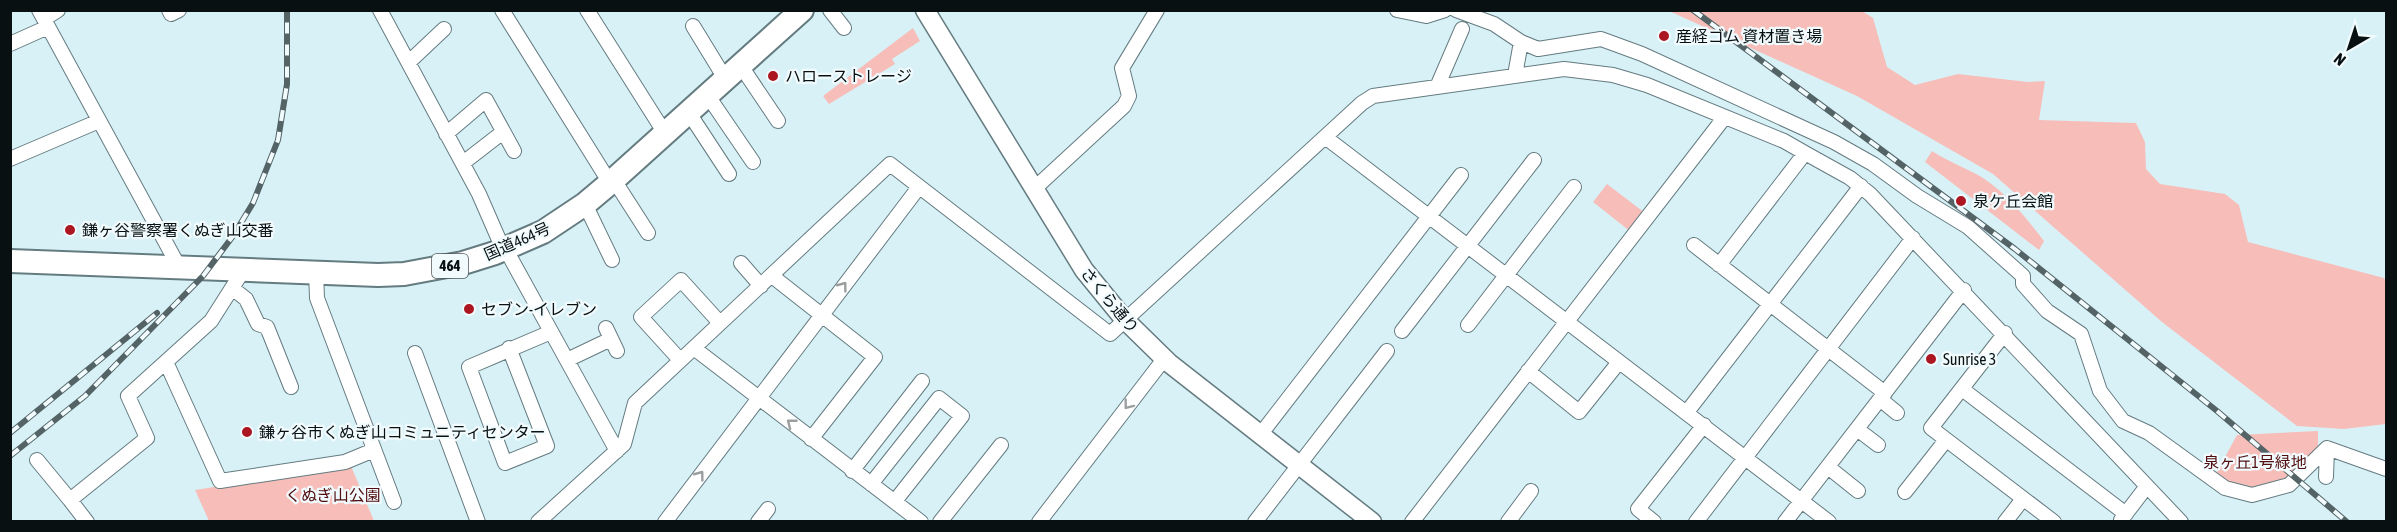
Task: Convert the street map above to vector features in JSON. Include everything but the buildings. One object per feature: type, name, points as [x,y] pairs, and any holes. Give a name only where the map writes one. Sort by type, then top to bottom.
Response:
[{"type":"highway","name":"国道464号","points":[[12,257],[179,267],[236,279],[316,272],[404,274],[463,263],[543,232],[585,204],[666,135],[802,10]]},
{"type":"street","points":[[10,44],[58,10]]},
{"type":"street","points":[[169,10],[171,14],[179,10]]},
{"type":"street","points":[[380,10],[463,163],[504,249],[617,451]]},
{"type":"street","points":[[502,10],[648,234]]},
{"type":"street","points":[[587,10],[666,135]]},
{"type":"street","points":[[830,10],[843,28]]},
{"type":"street","name":"さくら通り","points":[[925,10],[1084,270],[1124,319],[1164,359],[1372,522]]},
{"type":"street","points":[[1034,189],[1124,106],[1129,96],[1122,68],[1157,10]]},
{"type":"street","points":[[1396,10],[1426,16],[1445,10]]},
{"type":"street","points":[[1456,10],[1494,24],[1521,42],[1538,49],[1601,39],[1642,54],[1834,142],[1873,164],[1917,196],[1968,227],[1995,249],[2022,276],[2023,284],[2047,311],[2081,334],[2100,391],[2123,421],[2149,433],[2225,488],[2252,495],[2289,485],[2327,448]]},
{"type":"street","points":[[44,19],[179,267]]},
{"type":"street","points":[[693,26],[734,73],[777,112]]},
{"type":"street","points":[[1437,87],[1462,29]]},
{"type":"street","points":[[409,62],[440,37]]},
{"type":"street","points":[[1515,75],[1521,42]]},
{"type":"street","points":[[538,522],[624,444],[636,403],[890,164],[1110,334],[1362,103],[1373,96],[1564,69],[1613,75],[1647,85],[1784,141],[1861,186],[2005,333],[2181,522]]},
{"type":"street","points":[[708,96],[753,162]]},
{"type":"street","points":[[446,134],[486,100],[514,151]]},
{"type":"street","points":[[689,113],[729,174]]},
{"type":"street","points":[[1412,522],[1724,117]]},
{"type":"street","points":[[10,159],[99,121]]},
{"type":"street","points":[[463,163],[504,132]]},
{"type":"street","points":[[1325,137],[1829,522]]},
{"type":"street","points":[[1719,265],[1805,153]]},
{"type":"street","points":[[1402,332],[1534,160]]},
{"type":"street","points":[[1260,435],[1461,175]]},
{"type":"street","points":[[1687,412],[1861,186]]},
{"type":"street","points":[[665,522],[919,187]]},
{"type":"street","points":[[1468,325],[1574,187]]},
{"type":"street","points":[[585,204],[612,260]]},
{"type":"street","points":[[1696,522],[1744,456],[1913,238]]},
{"type":"street","points":[[1694,245],[1827,349],[1882,396],[1897,413]]},
{"type":"street","points":[[741,263],[821,315],[875,357],[811,439]]},
{"type":"street","points":[[316,272],[317,297],[394,502]]},
{"type":"street","points":[[70,500],[147,438],[128,396],[211,321],[236,279]]},
{"type":"street","points":[[236,279],[258,324],[267,327],[291,387]]},
{"type":"street","points":[[680,360],[641,316],[681,280],[720,323]]},
{"type":"street","points":[[1785,522],[1964,290]]},
{"type":"street","points":[[509,348],[546,446],[504,463],[469,367],[509,348],[551,332]]},
{"type":"street","points":[[2005,333],[1931,428],[2054,522]]},
{"type":"street","points":[[567,360],[611,339]]},
{"type":"street","points":[[695,349],[921,522]]},
{"type":"street","points":[[1255,522],[1388,351]]},
{"type":"street","points":[[416,353],[478,522]]},
{"type":"street","points":[[1039,522],[1164,359]]},
{"type":"street","points":[[166,362],[220,481],[348,461],[374,450]]},
{"type":"street","points":[[1527,371],[1579,412],[1619,362]]},
{"type":"street","points":[[852,471],[921,381]]},
{"type":"street","points":[[1962,389],[2123,518],[2147,486]]},
{"type":"street","points":[[871,484],[939,398],[962,416],[894,501]]},
{"type":"street","points":[[1654,522],[1638,509],[1704,425]]},
{"type":"street","points":[[1857,429],[1878,445]]},
{"type":"street","points":[[1905,492],[1946,440]]},
{"type":"street","points":[[940,522],[1001,446]]},
{"type":"street","points":[[2327,448],[2386,469]]},
{"type":"street","points":[[2326,477],[2327,448]]},
{"type":"street","points":[[37,460],[87,522]]},
{"type":"street","points":[[1828,466],[1858,491]]},
{"type":"street","points":[[1508,522],[1531,491]]},
{"type":"street","points":[[2005,522],[2024,498]]},
{"type":"street","points":[[758,522],[768,509]]},
{"type":"green space","points":[[1669,11],[1862,11],[1873,18],[1887,67],[1915,85],[1958,74],[2028,82],[2045,81],[2039,120],[2136,123],[2145,142],[2146,169],[2160,184],[2225,194],[2239,205],[2248,242],[2384,278],[2386,282],[2386,424],[2344,429],[2297,426],[2162,322],[1993,174],[1857,96]]},
{"type":"green space","points":[[913,28],[920,41],[892,59],[895,64],[829,104],[823,96]]},
{"type":"green space","points":[[1932,151],[1980,176],[2003,193],[2044,241],[2039,250],[1925,162]]},
{"type":"green space","points":[[1607,184],[1645,213],[1631,232],[1593,202]]},
{"type":"green space","name":"泉ヶ丘1号緑地","points":[[2318,431],[2318,451],[2284,483],[2252,492],[2214,477],[2237,435]]},
{"type":"green space","name":"くぬぎ山公園","points":[[351,466],[374,521],[209,521],[195,490]]},
{"type":"railway","points":[[10,456],[85,396],[203,276],[233,236],[253,203],[278,140],[287,84],[287,10]]},
{"type":"railway","points":[[1693,10],[2015,249],[2217,411],[2347,522]]},
{"type":"railway","points":[[10,433],[157,313]]},
{"type":"place","name":"産経ゴム 資材置き場","points":[[1664,36]]},
{"type":"place","name":"ハローストレージ","points":[[773,76]]},
{"type":"place","name":"泉ケ丘会館","points":[[1961,201]]},
{"type":"place","name":"鎌ヶ谷警察署くぬぎ山交番","points":[[70,230]]},
{"type":"place","name":"セブン-イレブン","points":[[469,309]]},
{"type":"place","name":"Sunrise 3","points":[[1931,359]]},
{"type":"place","name":"鎌ヶ谷市くぬぎ山コミュニティセンター","points":[[247,432]]}]
